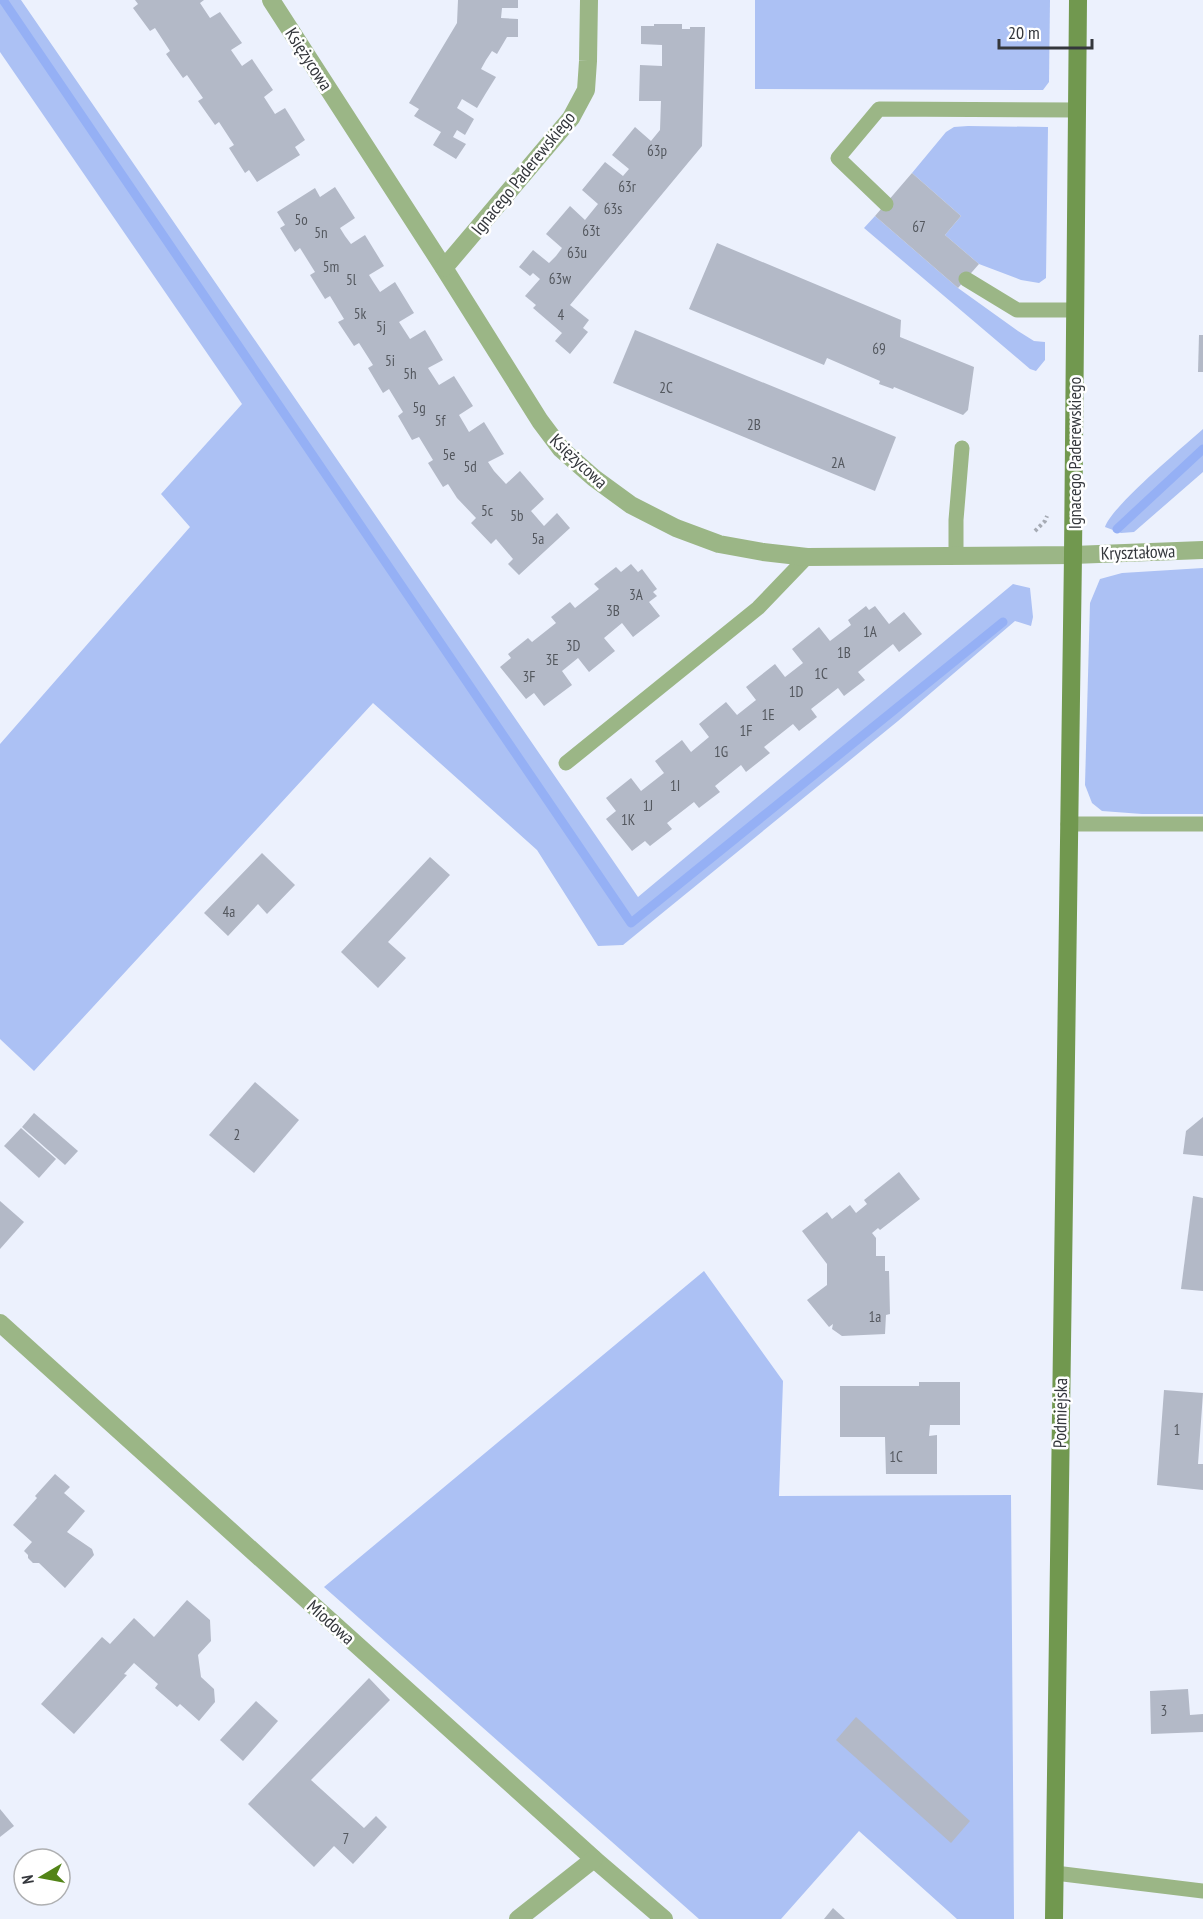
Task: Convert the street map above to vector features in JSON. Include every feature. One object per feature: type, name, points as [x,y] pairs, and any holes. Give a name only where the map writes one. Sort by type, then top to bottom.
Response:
[{"type":"street","name":"Księżycowa","points":[[271,0],[540,421],[561,449],[594,478],[631,505],[676,528],[720,544],[807,557],[1073,555]]},
{"type":"street","name":"Ignacego Paderewskiego","points":[[444,268],[571,118],[586,90],[589,0]]},
{"type":"street","name":"Ignacego Paderewskiego","points":[[1067,907],[1078,0]]},
{"type":"street","name":"Kryształowa","points":[[1073,555],[1203,550]]},
{"type":"street","name":"Podmiejska","points":[[1054,1919],[1067,907]]},
{"type":"street","name":"Miodowa","points":[[0,1323],[594,1859],[664,1919]]},
{"type":"street","points":[[518,1919],[594,1859]]},
{"type":"lane","points":[[886,204],[838,158],[879,109],[1077,110]]},
{"type":"lane","points":[[966,279],[1017,310],[1075,310]]},
{"type":"lane","points":[[956,556],[956,520],[962,448]]},
{"type":"lane","points":[[567,763],[758,608],[807,557]]},
{"type":"lane","points":[[1068,824],[1203,824]]},
{"type":"lane","points":[[1055,1873],[1203,1891]]},
{"type":"shaded area","points":[[0,0],[21,0],[638,897],[1013,584],[1030,588],[1033,617],[1031,626],[1015,621],[898,721],[623,945],[598,946],[537,850],[373,703],[34,1071],[0,1039],[0,744],[190,527],[161,494],[242,404],[0,52]]},
{"type":"shaded area","points":[[755,0],[1050,0],[1049,82],[1043,90],[755,89]]},
{"type":"shaded area","points":[[954,127],[1048,127],[1046,278],[1039,283],[1021,280],[979,264],[945,235],[961,216],[912,173],[946,132]]},
{"type":"shaded area","points":[[875,216],[958,288],[1034,341],[1045,342],[1045,360],[1036,371],[1030,369],[864,228]]},
{"type":"shaded area","points":[[1203,429],[1203,472],[1134,532],[1121,533],[1105,527],[1133,492]]},
{"type":"shaded area","points":[[1203,568],[1203,814],[1142,814],[1102,811],[1092,803],[1085,785],[1090,603],[1100,579],[1122,573]]},
{"type":"shaded area","points":[[704,1271],[783,1381],[779,1496],[1011,1495],[1014,1919],[957,1919],[859,1831],[781,1919],[699,1919],[324,1587]]},
{"type":"building","points":[[135,0],[204,0],[200,3],[210,18],[220,12],[242,43],[231,50],[242,66],[252,59],[273,90],[264,97],[275,114],[285,108],[305,140],[295,147],[300,155],[257,182],[249,170],[245,173],[229,148],[234,145],[219,122],[215,125],[198,101],[203,98],[187,75],[183,78],[166,54],[170,51],[155,28],[150,31],[133,8],[138,4]]},
{"type":"building","points":[[458,0],[518,0],[518,8],[502,8],[501,18],[518,19],[518,37],[507,37],[497,54],[492,51],[486,60],[481,69],[496,77],[477,108],[462,99],[457,108],[474,119],[465,135],[457,130],[453,137],[466,144],[456,159],[433,145],[441,132],[414,116],[419,109],[409,103],[457,23]]},
{"type":"building","points":[[654,24],[682,24],[682,29],[705,27],[702,146],[570,305],[589,320],[583,328],[588,332],[570,354],[555,341],[562,333],[533,308],[536,305],[525,296],[540,279],[533,273],[530,276],[519,267],[533,250],[549,263],[556,256],[562,248],[546,234],[570,206],[585,220],[598,204],[582,190],[605,162],[623,176],[629,169],[612,155],[635,127],[651,141],[660,130],[661,101],[639,101],[640,65],[662,66],[662,45],[641,44],[641,26],[654,26]]},
{"type":"building","points":[[912,173],[961,216],[945,235],[979,264],[958,288],[875,216]]},
{"type":"building","points":[[335,187],[355,218],[340,228],[351,244],[365,235],[384,266],[369,275],[374,283],[380,292],[395,282],[414,313],[399,322],[410,339],[425,330],[443,360],[428,368],[439,385],[454,376],[473,406],[459,415],[469,432],[484,422],[504,454],[488,462],[494,471],[506,484],[520,471],[544,499],[531,511],[544,526],[557,513],[570,528],[519,575],[508,564],[513,559],[496,539],[491,544],[471,523],[476,518],[457,498],[448,484],[443,487],[428,463],[433,460],[419,437],[412,440],[398,416],[403,412],[389,389],[383,393],[368,368],[373,365],[359,343],[354,346],[338,322],[344,319],[330,296],[325,299],[310,275],[315,272],[300,248],[295,252],[280,228],[285,225],[277,212],[315,188],[320,197]]},
{"type":"building","points":[[717,243],[901,320],[900,337],[974,367],[968,410],[963,415],[894,387],[893,389],[879,384],[880,381],[827,358],[824,365],[689,309]]},
{"type":"building","points":[[635,330],[896,437],[875,491],[613,383]]},
{"type":"building","points":[[1199,335],[1203,335],[1203,372],[1198,372]]},
{"type":"building","points":[[631,564],[638,572],[642,569],[657,589],[653,592],[657,596],[649,602],[660,616],[633,637],[622,623],[604,638],[615,651],[589,672],[578,658],[562,671],[572,685],[544,706],[534,693],[526,699],[500,667],[511,658],[508,654],[528,638],[532,642],[556,623],[551,617],[570,602],[575,608],[599,589],[594,584],[616,567],[621,572]]},
{"type":"building","points":[[866,606],[869,610],[875,606],[889,624],[904,612],[922,634],[899,652],[893,644],[858,672],[865,680],[844,696],[838,688],[811,709],[817,717],[799,731],[793,724],[764,747],[770,753],[746,772],[741,765],[715,786],[720,792],[699,808],[694,802],[667,823],[672,829],[650,846],[645,841],[632,851],[606,819],[616,811],[606,798],[631,778],[641,791],[664,773],[655,761],[682,740],[691,752],[709,737],[699,724],[726,702],[737,715],[756,700],[746,687],[775,664],[785,677],[803,663],[792,649],[819,627],[830,641],[851,625],[848,620]]},
{"type":"building","points":[[262,853],[295,885],[267,914],[258,904],[228,936],[204,913]]},
{"type":"building","points":[[430,857],[450,875],[388,942],[406,958],[378,988],[341,952]]},
{"type":"building","points":[[255,1082],[299,1120],[254,1173],[209,1135]]},
{"type":"building","points":[[34,1113],[78,1151],[65,1165],[22,1127]]},
{"type":"building","points":[[1203,1117],[1203,1156],[1183,1154],[1186,1131]]},
{"type":"building","points":[[21,1128],[56,1159],[39,1178],[4,1146]]},
{"type":"building","points":[[899,1172],[920,1199],[880,1230],[878,1228],[872,1233],[876,1238],[876,1256],[885,1256],[885,1271],[889,1271],[890,1314],[886,1315],[885,1334],[842,1336],[832,1329],[833,1324],[829,1327],[807,1300],[827,1285],[827,1264],[802,1231],[827,1212],[832,1219],[850,1205],[856,1213],[867,1204],[864,1200]]},
{"type":"building","points":[[1193,1196],[1203,1198],[1203,1291],[1181,1289]]},
{"type":"building","points":[[0,1201],[24,1222],[0,1249]]},
{"type":"building","points":[[919,1382],[960,1382],[960,1425],[930,1425],[929,1436],[937,1435],[937,1474],[886,1474],[885,1437],[840,1437],[840,1386],[919,1386]]},
{"type":"building","points":[[1164,1390],[1203,1393],[1198,1464],[1203,1464],[1203,1490],[1157,1485]]},
{"type":"building","points":[[55,1474],[70,1487],[64,1493],[85,1511],[67,1532],[92,1549],[94,1555],[65,1588],[39,1563],[33,1563],[28,1558],[24,1551],[32,1542],[13,1525]]},
{"type":"building","points":[[187,1600],[210,1620],[211,1641],[198,1655],[201,1677],[214,1689],[215,1702],[199,1721],[180,1704],[177,1707],[155,1688],[158,1684],[134,1663],[124,1674],[127,1675],[74,1734],[41,1704],[102,1637],[110,1644],[134,1618],[154,1637]]},
{"type":"building","points":[[369,1678],[390,1700],[311,1780],[364,1828],[376,1816],[387,1827],[353,1864],[334,1846],[314,1867],[248,1804]]},
{"type":"building","points":[[1188,1689],[1190,1715],[1203,1714],[1203,1732],[1151,1734],[1150,1691]]},
{"type":"building","points":[[256,1701],[278,1721],[243,1761],[220,1740]]},
{"type":"building","points":[[856,1717],[970,1821],[951,1843],[836,1740]]},
{"type":"building","points":[[0,1809],[14,1826],[0,1837]]},
{"type":"building","points":[[833,1908],[845,1919],[824,1919]]},
{"type":"waterway","points":[[3,0],[631,923],[1003,622]]},
{"type":"waterway","points":[[1117,529],[1203,449]]}]
